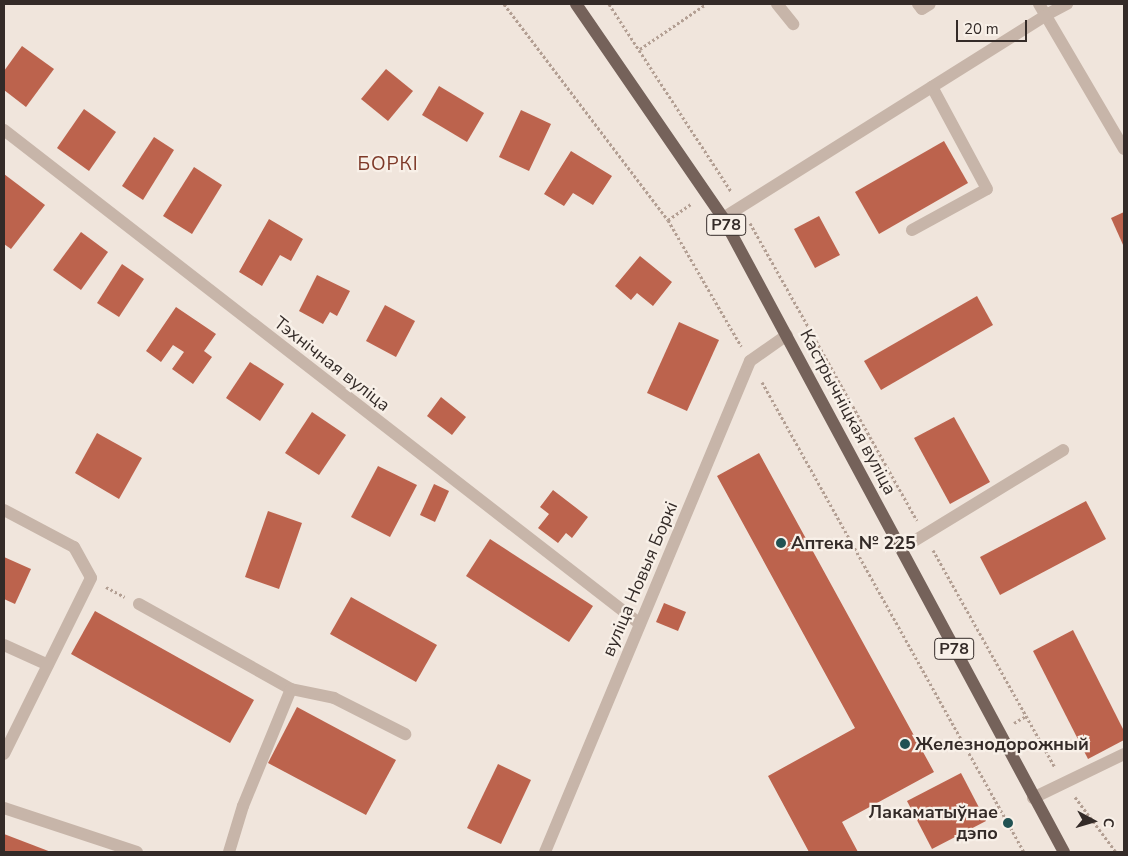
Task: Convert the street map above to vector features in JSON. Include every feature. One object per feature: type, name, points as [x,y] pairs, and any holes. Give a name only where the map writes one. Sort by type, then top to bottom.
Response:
[{"type":"main road","name":"Кастрычніцкая вуліца","points":[[576,4],[723,218],[1033,798],[1064,852]]},
{"type":"street","points":[[777,4],[793,24]]},
{"type":"street","points":[[918,4],[922,10],[930,4]]},
{"type":"street","points":[[723,218],[932,87],[1043,9],[1067,4]]},
{"type":"street","points":[[1043,9],[1124,149]]},
{"type":"street","points":[[912,230],[987,190],[932,87]]},
{"type":"street","name":"Тэхнічная вуліца","points":[[4,130],[640,624]]},
{"type":"street","points":[[750,361],[787,335]]},
{"type":"street","name":"вуліца Новыя Боркі","points":[[545,852],[750,361]]},
{"type":"street","points":[[901,549],[926,536],[1063,450]]},
{"type":"street","points":[[4,510],[74,547],[91,578],[4,754]]},
{"type":"street","points":[[139,604],[291,689],[334,698],[405,734]]},
{"type":"street","points":[[4,645],[48,665]]},
{"type":"street","points":[[229,852],[242,806],[291,689]]},
{"type":"street","points":[[1033,798],[1124,754]]},
{"type":"street","points":[[4,808],[137,852]]},
{"type":"path","points":[[504,4],[576,93],[668,220],[750,361],[1024,852]]},
{"type":"path","points":[[609,4],[741,206],[1065,784],[1116,852]]},
{"type":"path","points":[[640,49],[706,4]]},
{"type":"path","points":[[91,578],[139,604]]},
{"type":"building","points":[[22,46],[54,69],[26,107],[4,90],[4,71]]},
{"type":"building","points":[[386,69],[413,91],[388,121],[361,99]]},
{"type":"building","points":[[439,86],[484,113],[467,142],[422,115]]},
{"type":"building","points":[[84,109],[116,132],[89,171],[57,148]]},
{"type":"building","points":[[521,110],[551,124],[529,171],[499,157]]},
{"type":"building","points":[[154,137],[174,150],[143,200],[122,186]]},
{"type":"building","points":[[944,141],[968,183],[879,234],[855,192]]},
{"type":"building","points":[[571,151],[612,176],[593,205],[573,193],[564,206],[544,194]]},
{"type":"building","points":[[194,167],[222,185],[192,234],[163,216]]},
{"type":"building","points":[[4,174],[45,205],[11,249],[4,244]]},
{"type":"building","points":[[1124,212],[1124,247],[1111,218]]},
{"type":"building","points":[[819,216],[840,255],[815,268],[794,229]]},
{"type":"building","points":[[269,219],[303,239],[291,261],[280,255],[262,286],[239,272]]},
{"type":"building","points":[[81,232],[108,252],[81,290],[53,270]]},
{"type":"building","points":[[640,256],[672,282],[653,306],[637,293],[631,300],[615,286]]},
{"type":"building","points":[[122,264],[144,279],[119,317],[97,303]]},
{"type":"building","points":[[317,275],[350,291],[337,316],[330,312],[323,324],[299,311]]},
{"type":"building","points":[[977,296],[993,325],[881,390],[864,361]]},
{"type":"building","points":[[385,305],[415,321],[396,357],[366,341]]},
{"type":"building","points":[[176,307],[216,334],[204,351],[212,357],[193,384],[172,369],[184,352],[173,345],[161,362],[146,351]]},
{"type":"building","points":[[679,322],[719,340],[687,411],[647,393]]},
{"type":"building","points":[[250,362],[284,384],[260,421],[226,398]]},
{"type":"building","points":[[441,397],[466,417],[452,435],[427,416]]},
{"type":"building","points":[[312,412],[346,435],[319,475],[285,453]]},
{"type":"building","points":[[954,417],[990,482],[950,504],[914,438]]},
{"type":"building","points":[[97,433],[142,458],[119,499],[75,473]]},
{"type":"building","points":[[759,453],[934,772],[842,822],[858,852],[809,852],[768,776],[855,728],[717,476]]},
{"type":"building","points":[[378,466],[417,485],[390,537],[351,517]]},
{"type":"building","points":[[434,484],[449,491],[435,522],[420,515]]},
{"type":"building","points":[[553,490],[588,517],[572,538],[566,533],[558,543],[538,528],[549,514],[540,507]]},
{"type":"building","points":[[1086,501],[1106,539],[1000,595],[980,557]]},
{"type":"building","points":[[268,511],[302,523],[279,589],[245,577]]},
{"type":"building","points":[[490,539],[593,606],[569,642],[466,576]]},
{"type":"building","points":[[4,557],[31,569],[15,604],[4,599]]},
{"type":"building","points":[[351,597],[437,645],[416,682],[330,634]]},
{"type":"building","points":[[664,603],[686,612],[678,631],[656,622]]},
{"type":"building","points":[[95,611],[254,700],[230,743],[71,654]]},
{"type":"building","points":[[1073,630],[1124,731],[1124,740],[1088,759],[1033,651]]},
{"type":"building","points":[[297,707],[396,760],[366,815],[268,763]]},
{"type":"building","points":[[498,764],[531,780],[501,844],[467,828]]},
{"type":"building","points":[[961,773],[986,821],[932,849],[907,801]]},
{"type":"building","points":[[4,834],[51,852],[4,852]]},
{"type":"place","name":"Аптека № 225","points":[[781,543]]},
{"type":"place","name":"Железнодорожный","points":[[905,744]]},
{"type":"place","name":"Лакаматыўнае дэпо","points":[[1008,823]]},
{"type":"district","name":"БОРКІ","points":[[388,165]]}]
